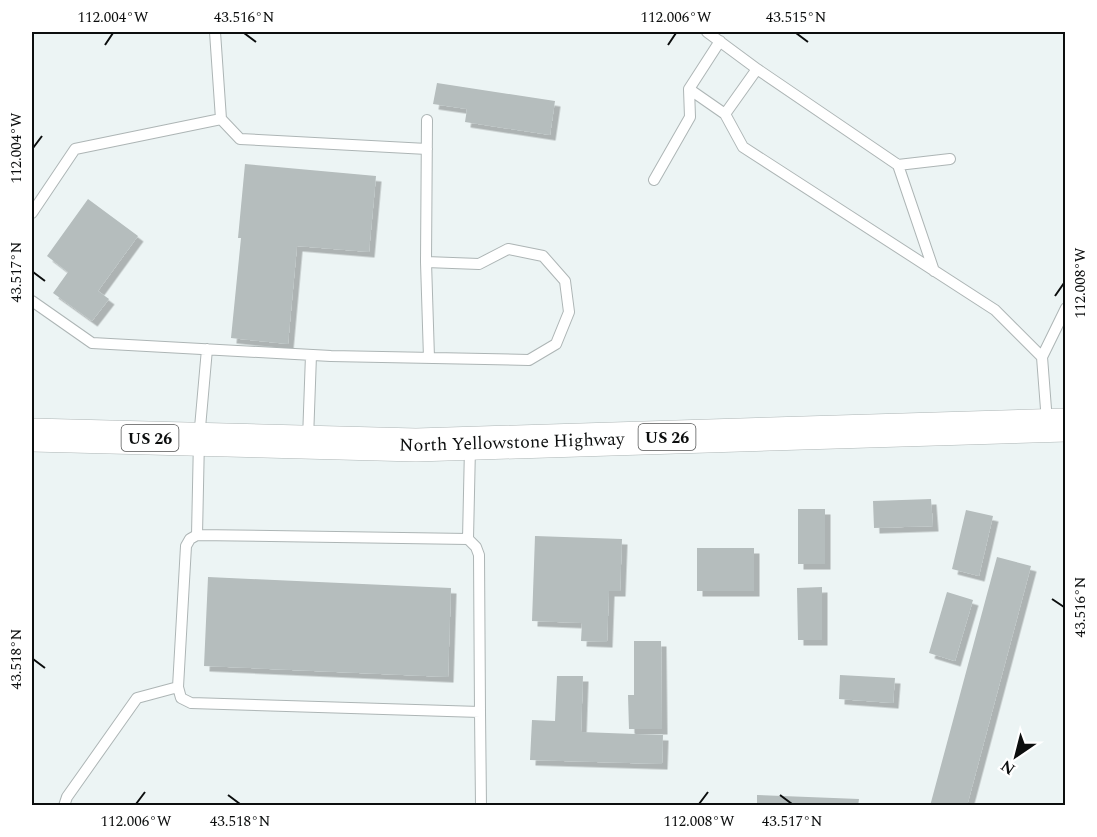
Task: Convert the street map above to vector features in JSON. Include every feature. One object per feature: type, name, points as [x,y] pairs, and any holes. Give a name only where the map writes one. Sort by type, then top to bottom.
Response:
[{"type":"highway","name":"North Yellowstone Highway","points":[[32,435],[416,445],[1057,425]]},
{"type":"lane","points":[[215,32],[221,119],[240,139],[427,148]]},
{"type":"lane","points":[[707,32],[898,165],[934,271]]},
{"type":"lane","points":[[654,180],[690,117],[689,89],[720,41]]},
{"type":"lane","points":[[725,114],[757,69]]},
{"type":"lane","points":[[689,89],[725,114],[743,147],[995,310],[1042,357],[1057,425]]},
{"type":"lane","points":[[32,213],[75,149],[221,119]]},
{"type":"lane","points":[[427,120],[426,262],[429,358]]},
{"type":"lane","points":[[898,165],[950,159]]},
{"type":"lane","points":[[32,301],[92,343],[312,355],[529,360],[556,344],[569,312],[565,281],[543,256],[508,249],[479,264],[426,262]]},
{"type":"lane","points":[[1042,357],[1065,308]]},
{"type":"lane","points":[[197,535],[199,439],[207,350]]},
{"type":"lane","points":[[308,442],[312,355]]},
{"type":"lane","points":[[468,539],[470,443]]},
{"type":"lane","points":[[480,712],[191,703],[182,698],[178,687],[186,546],[190,539],[197,535],[468,539],[476,547],[479,555],[481,806]]},
{"type":"lane","points":[[64,806],[67,797],[137,698],[178,687]]},
{"type":"building","points":[[437,83],[555,101],[550,135],[465,122],[467,109],[433,104]]},
{"type":"building","points":[[245,164],[376,176],[369,252],[297,246],[288,344],[231,338],[241,238],[238,238]]},
{"type":"building","points":[[88,199],[138,236],[98,291],[109,299],[92,321],[53,293],[68,272],[47,256]]},
{"type":"building","points":[[931,499],[933,526],[874,528],[873,501]]},
{"type":"building","points":[[798,509],[825,509],[825,564],[798,564]]},
{"type":"building","points":[[966,510],[993,516],[979,576],[952,569]]},
{"type":"building","points":[[535,536],[622,539],[620,591],[609,591],[607,642],[581,641],[582,623],[532,621]]},
{"type":"building","points":[[697,548],[754,548],[754,591],[697,591]]},
{"type":"building","points":[[997,557],[1031,566],[967,806],[930,806]]},
{"type":"building","points":[[208,577],[451,588],[448,677],[204,666]]},
{"type":"building","points":[[822,587],[822,640],[798,640],[797,588]]},
{"type":"building","points":[[947,592],[973,600],[955,661],[929,653]]},
{"type":"building","points":[[634,641],[661,641],[662,729],[629,729],[628,695],[634,695]]},
{"type":"building","points":[[840,675],[895,678],[893,703],[839,699]]},
{"type":"building","points":[[557,676],[583,676],[581,732],[663,735],[662,764],[530,760],[532,720],[555,721]]},
{"type":"building","points":[[757,795],[859,799],[858,806],[757,806]]}]
